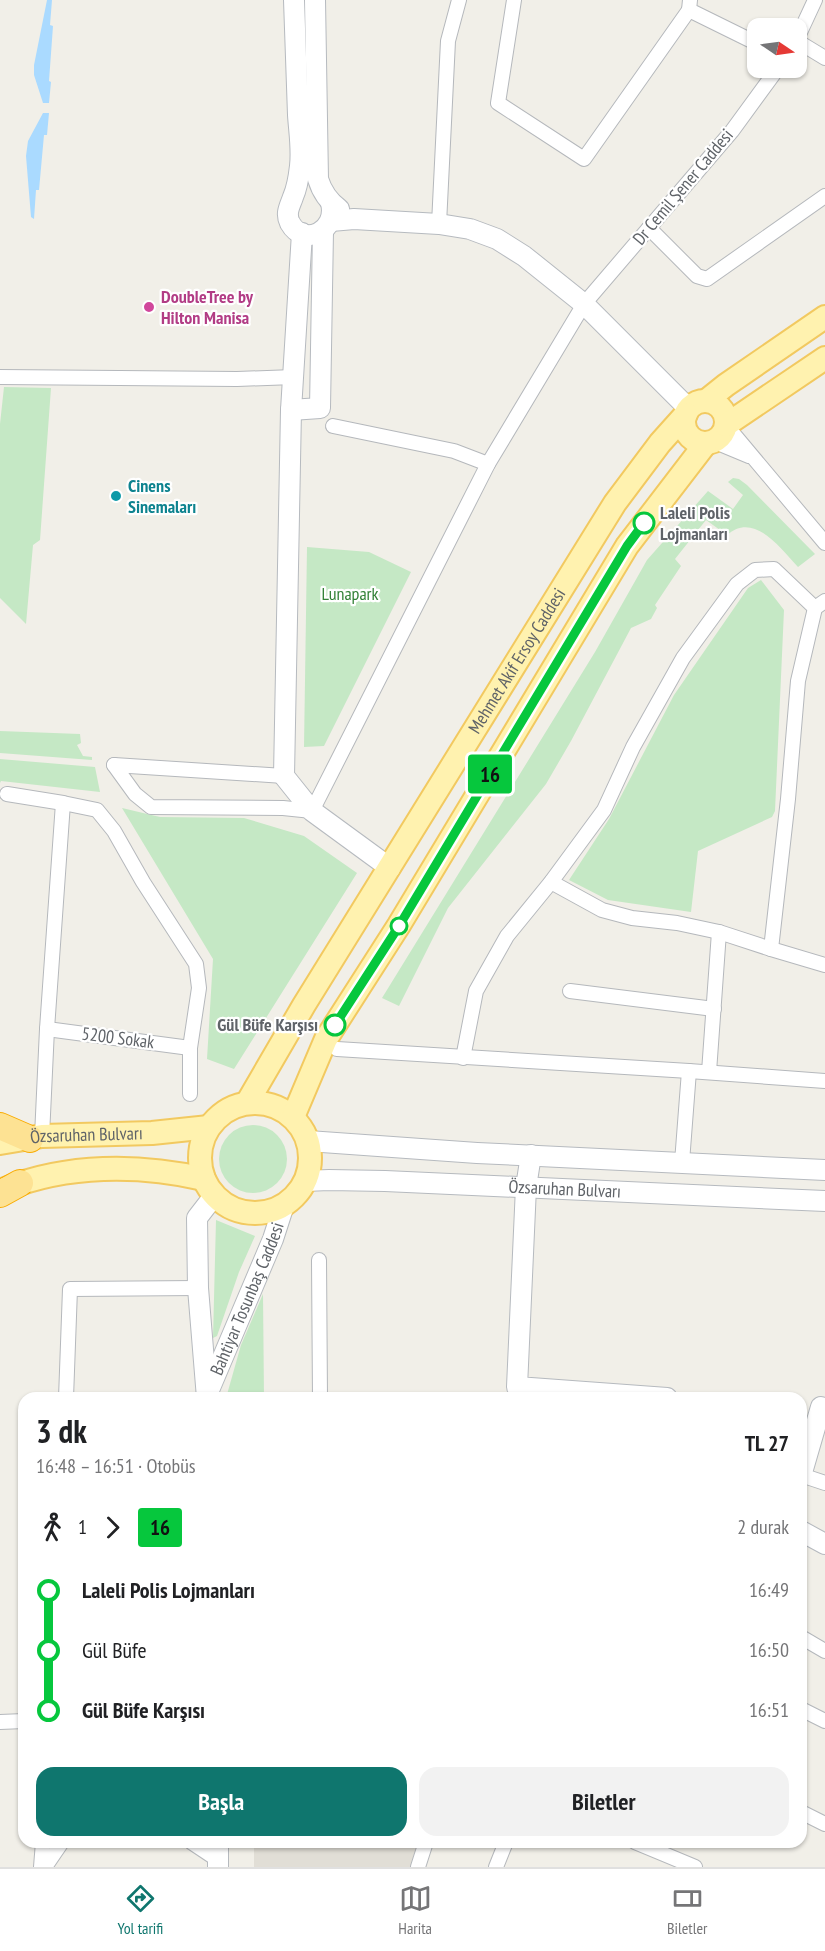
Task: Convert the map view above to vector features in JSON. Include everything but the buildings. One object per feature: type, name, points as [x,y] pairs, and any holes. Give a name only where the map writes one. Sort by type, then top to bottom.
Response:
[{"type":"highway","points":[[0,1126],[36,1138]]},
{"type":"main road","name":"Mehmet Akif Ersoy Caddesi","points":[[248,1103],[304,1005],[615,503],[660,443],[694,408],[825,317]]},
{"type":"main road","name":"Mehmet Akif Ersoy Caddesi","points":[[292,1117],[326,1039],[399,926],[627,546],[715,436],[825,358]]},
{"type":"main road","points":[[713,402],[723,411],[715,436],[699,442],[688,434],[684,421],[694,408],[713,402]]},
{"type":"main road","points":[[248,1103],[264,1103],[279,1108],[292,1117],[302,1128],[308,1141],[310,1155],[305,1181],[296,1195],[284,1205],[269,1211],[252,1213],[236,1210],[209,1187],[201,1167],[200,1154],[209,1127],[219,1116],[248,1103]]},
{"type":"main road","name":"Özsaruhan Bulvarı","points":[[0,1143],[36,1138],[152,1133],[209,1127]]},
{"type":"main road","name":"Özsaruhan Bulvarı","points":[[7,1189],[55,1173],[126,1168],[159,1170],[209,1187]]},
{"type":"street","points":[[294,0],[300,164],[293,197],[287,210],[288,218],[296,230],[316,234],[327,212]]},
{"type":"street","points":[[291,410],[320,408],[327,212],[318,179],[315,0]]},
{"type":"street","points":[[440,224],[448,41],[459,0]]},
{"type":"street","points":[[514,0],[498,103],[584,159],[689,5],[747,38]]},
{"type":"street","points":[[807,18],[815,0]]},
{"type":"street","points":[[807,47],[825,58]]},
{"type":"street","name":"Dr Cemil Şener Caddesi","points":[[312,811],[488,464],[584,304],[732,131],[771,78]]},
{"type":"street","points":[[293,197],[298,193],[311,190],[327,212],[354,219],[440,224],[470,229],[497,239],[524,256],[584,304],[694,408]]},
{"type":"street","points":[[649,228],[697,276],[707,279],[825,196]]},
{"type":"street","points":[[302,233],[291,410],[284,776],[312,811],[390,868]]},
{"type":"street","points":[[0,377],[237,379],[294,377]]},
{"type":"street","points":[[333,426],[454,451],[488,464]]},
{"type":"street","points":[[715,436],[751,457]]},
{"type":"street","points":[[715,436],[751,457],[825,543]]},
{"type":"street","points":[[463,1058],[476,991],[507,936],[551,882],[604,810],[633,747],[683,658],[737,584],[755,570],[774,569],[820,605],[798,681],[787,810],[771,949]]},
{"type":"street","points":[[284,776],[114,765],[135,794],[151,807],[283,808],[312,811]]},
{"type":"street","points":[[7,794],[97,810],[114,831],[143,882],[196,964],[199,988],[190,1047],[190,1094]]},
{"type":"street","points":[[36,1138],[47,1029],[63,803]]},
{"type":"street","points":[[551,882],[602,909],[632,918],[677,923],[719,932],[825,965]]},
{"type":"street","points":[[709,1072],[719,932]]},
{"type":"street","points":[[570,991],[714,1009]]},
{"type":"street","name":"5200 Sokak","points":[[47,1029],[190,1047]]},
{"type":"street","points":[[338,1049],[709,1072],[825,1082]]},
{"type":"street","points":[[682,1162],[689,1071]]},
{"type":"street","name":"Özsaruhan Bulvarı","points":[[308,1141],[477,1153],[825,1170]]},
{"type":"street","points":[[516,1392],[526,1187],[531,1155]]},
{"type":"street","name":"Özsaruhan Bulvarı","points":[[305,1181],[526,1187],[825,1201]]},
{"type":"street","name":"Bahtiyar Tosunbaş Caddesi","points":[[208,1392],[198,1288],[197,1218],[209,1187]]},
{"type":"street","name":"Bahtiyar Tosunbaş Caddesi","points":[[209,1392],[273,1239],[284,1205]]},
{"type":"street","points":[[319,1260],[320,1392]]},
{"type":"street","points":[[66,1392],[70,1289],[198,1288]]},
{"type":"street","points":[[807,1448],[816,1407]]},
{"type":"street","points":[[807,1478],[825,1483]]},
{"type":"street","points":[[807,1534],[825,1544]]},
{"type":"street","points":[[807,1640],[825,1651]]},
{"type":"street","points":[[807,1712],[825,1721]]},
{"type":"street","points":[[0,1722],[18,1721]]},
{"type":"street","points":[[807,1815],[825,1824]]},
{"type":"street","points":[[41,1867],[43,1848]]},
{"type":"street","points":[[45,1867],[59,1848]]},
{"type":"street","points":[[203,1848],[218,1856]]},
{"type":"street","points":[[418,1867],[424,1848]]},
{"type":"street","points":[[496,1867],[504,1848]]},
{"type":"street","points":[[649,1848],[693,1867]]},
{"type":"street","points":[[668,1856],[671,1848]]},
{"type":"shaded area","points":[[254,1848],[418,1848],[410,1867],[254,1867]]},
{"type":"green space","points":[[4,387],[51,388],[40,540],[33,545],[26,624],[0,598],[0,424]]},
{"type":"green space","points":[[733,478],[747,485],[815,554],[798,567],[775,542],[757,530],[747,527],[737,529],[727,535],[706,520],[675,559],[681,566],[655,605],[657,608],[651,619],[631,628],[546,784],[448,908],[399,1006],[382,998],[595,652],[647,560],[708,491],[733,509],[743,495],[728,482]]},
{"type":"green space","name":"Lunapark","points":[[307,547],[369,552],[411,572],[324,746],[304,747]]},
{"type":"green space","points":[[761,580],[784,610],[775,811],[772,817],[698,851],[691,912],[608,900],[569,880],[609,819],[674,695],[748,588]]},
{"type":"green space","points":[[0,731],[80,734],[81,743],[77,745],[83,756],[92,757],[92,760],[0,753]]},
{"type":"green space","points":[[0,759],[95,767],[100,792],[1,781],[0,783]]},
{"type":"green space","points":[[122,808],[160,817],[244,818],[304,836],[357,873],[234,1069],[207,1059],[213,959]]},
{"type":"green space","points":[[260,1125],[272,1131],[281,1140],[287,1152],[285,1172],[277,1183],[260,1193],[246,1193],[229,1183],[221,1172],[219,1152],[229,1135],[240,1127]]},
{"type":"green space","points":[[216,1220],[255,1236],[239,1272],[217,1336],[213,1338]]},
{"type":"green space","points":[[263,1294],[264,1392],[228,1392],[241,1345]]},
{"type":"water","points":[[47,0],[52,0],[50,25],[53,26],[49,81],[51,82],[49,103],[43,103],[34,75],[34,65]]},
{"type":"water","points":[[43,113],[49,113],[47,135],[44,135],[39,190],[36,190],[34,219],[31,217],[26,156],[28,141]]},
{"type":"bus line","name":"16","points":[[335,1025],[399,926],[627,546],[644,523]]},
{"type":"place","name":"DoubleTree by Hilton Manisa","points":[[149,307]]},
{"type":"place","name":"Cinens Sinemaları","points":[[116,496]]},
{"type":"place","name":"Laleli Polis Lojmanları","points":[[644,523]]},
{"type":"place","name":"Gül Büfe Karşısı","points":[[335,1025]]}]
